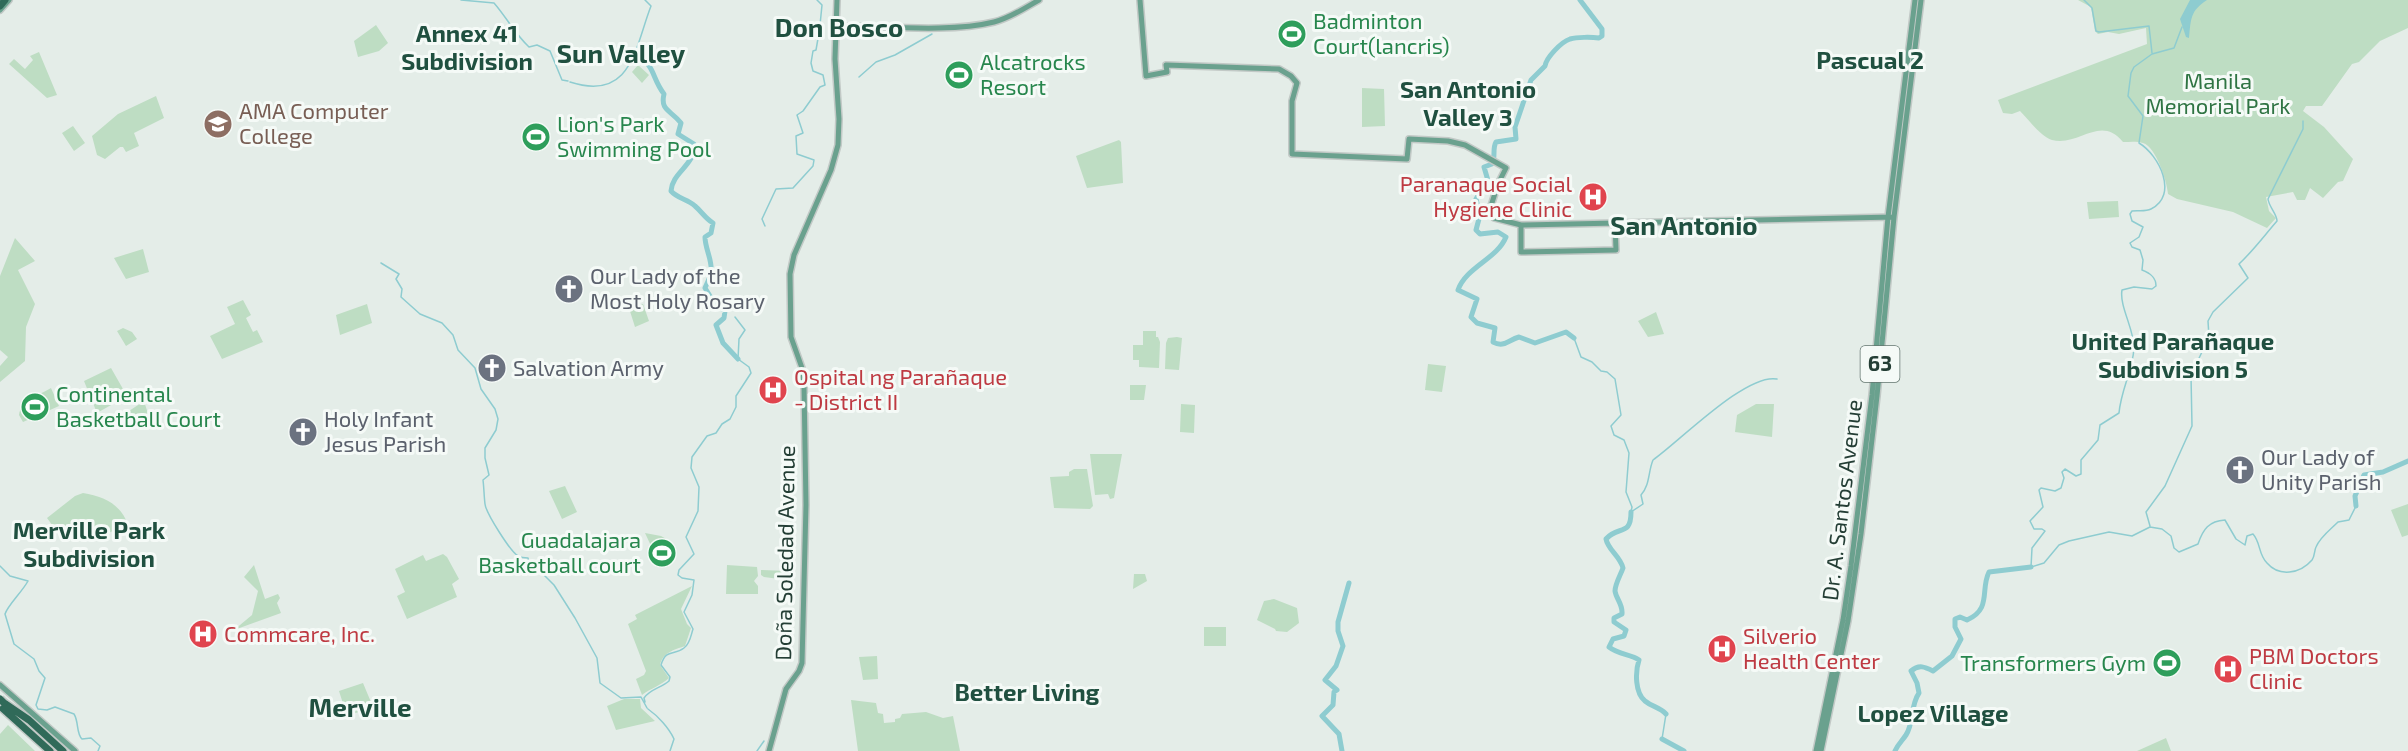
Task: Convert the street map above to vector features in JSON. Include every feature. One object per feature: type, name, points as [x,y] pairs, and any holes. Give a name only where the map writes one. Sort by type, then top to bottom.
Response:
[{"type":"highway","points":[[1,703],[48,751]]},
{"type":"highway","points":[[1,703],[58,751]]},
{"type":"highway","points":[[1,703],[29,720],[63,751]]},
{"type":"main road","name":"Doña Soledad Avenue","points":[[769,751],[786,689],[802,663],[806,505],[804,386],[802,368],[792,339],[789,290],[794,255],[831,170],[838,145],[839,119],[835,59],[837,0]]},
{"type":"main road","points":[[837,26],[945,26],[992,23],[1039,0]]},
{"type":"main road","points":[[1140,0],[1146,76],[1166,68],[1275,68],[1283,72],[1294,78],[1297,84],[1292,101],[1291,154],[1407,159],[1409,139],[1460,143],[1475,149],[1506,168],[1498,184],[1490,213],[1494,218],[1521,225],[1891,217]]},
{"type":"main road","name":"Dr. A. Santos Avenue","points":[[1821,751],[1851,566],[1916,0]]},
{"type":"main road","name":"Dr. A. Santos Avenue","points":[[1914,25],[1921,0]]},
{"type":"main road","points":[[0,10],[4,2]]},
{"type":"main road","points":[[1521,225],[1521,252],[1616,250],[1616,223]]},
{"type":"main road","points":[[0,685],[73,751]]},
{"type":"main road","points":[[1,703],[10,693]]},
{"type":"main road","name":"Dr. A. Santos Avenue","points":[[1816,751],[1829,702]]},
{"type":"green space","name":"Manila Memorial Park","points":[[2078,0],[2408,0],[2408,28],[2380,41],[2359,62],[2352,64],[2322,106],[2306,106],[2303,111],[2324,127],[2353,159],[2343,181],[2338,182],[2323,198],[2310,188],[2305,200],[2297,200],[2293,192],[2266,197],[2269,211],[2276,218],[2267,228],[2233,212],[2177,199],[2168,194],[2166,181],[2156,157],[2143,143],[2123,142],[2114,134],[2106,131],[2089,133],[2062,141],[2052,140],[2039,131],[2020,111],[2012,114],[2003,113],[1998,100],[2147,44],[2146,28],[2119,34],[2108,32],[2098,34],[2095,31],[2091,7]]},
{"type":"green space","points":[[376,25],[388,43],[379,51],[358,57],[354,41]]},
{"type":"green space","points":[[39,52],[57,95],[47,98],[9,64],[14,59],[25,69],[33,60],[30,56]]},
{"type":"green space","points":[[638,65],[649,75],[642,83],[632,72]]},
{"type":"green space","points":[[1362,88],[1384,89],[1385,126],[1362,127]]},
{"type":"green space","points":[[156,96],[164,118],[134,133],[139,146],[126,152],[123,147],[120,147],[105,159],[97,155],[92,136],[118,114]]},
{"type":"green space","points":[[73,126],[85,143],[74,151],[62,133]]},
{"type":"green space","points":[[1119,140],[1121,142],[1123,183],[1087,188],[1076,156]]},
{"type":"green space","points":[[2118,201],[2119,217],[2089,219],[2087,202]]},
{"type":"green space","points":[[15,238],[35,261],[18,270],[35,304],[26,327],[25,361],[0,382],[0,366],[8,357],[0,350],[0,276]]},
{"type":"green space","points":[[143,249],[149,272],[126,279],[114,258]]},
{"type":"green space","points":[[243,300],[251,315],[246,318],[253,332],[257,330],[263,342],[222,359],[210,336],[235,324],[227,307]]},
{"type":"green space","points":[[367,304],[372,323],[340,335],[336,315]]},
{"type":"green space","points":[[643,304],[649,321],[635,327],[629,308]]},
{"type":"green space","points":[[1656,312],[1664,334],[1648,337],[1638,321]]},
{"type":"green space","points":[[123,328],[132,332],[137,339],[126,346],[117,331]]},
{"type":"green space","points":[[1143,331],[1156,331],[1156,337],[1160,342],[1159,368],[1139,367],[1139,360],[1133,360],[1133,345],[1143,345]]},
{"type":"green space","points":[[1168,338],[1182,338],[1179,370],[1165,369],[1166,343]]},
{"type":"green space","points":[[1428,364],[1446,366],[1442,392],[1425,390]]},
{"type":"green space","points":[[111,368],[127,396],[97,413],[84,381]]},
{"type":"green space","points":[[1130,385],[1146,385],[1144,400],[1130,400]]},
{"type":"green space","points":[[51,388],[59,406],[23,422],[19,415],[23,405]]},
{"type":"green space","points":[[144,401],[151,423],[140,425],[123,415]]},
{"type":"green space","points":[[1181,404],[1195,405],[1194,433],[1180,432]]},
{"type":"green space","points":[[1756,404],[1774,404],[1772,437],[1735,432],[1737,415]]},
{"type":"green space","points":[[1090,454],[1122,454],[1114,498],[1110,499],[1108,494],[1095,495]]},
{"type":"green space","points":[[1074,469],[1087,469],[1093,506],[1090,509],[1054,508],[1050,477],[1069,476],[1069,472]]},
{"type":"green space","points":[[565,486],[577,512],[562,519],[549,491]]},
{"type":"green space","points":[[83,493],[97,496],[116,506],[128,525],[108,533],[82,524],[74,528],[68,537],[58,533],[47,518],[75,496]]},
{"type":"green space","points":[[2408,504],[2408,535],[2402,537],[2391,510]]},
{"type":"green space","points":[[645,533],[661,536],[670,541],[672,554],[660,565]]},
{"type":"green space","points":[[443,554],[459,579],[452,584],[457,597],[407,619],[397,596],[405,592],[395,569],[423,555],[426,561]]},
{"type":"green space","points":[[254,565],[265,599],[278,594],[280,598],[277,603],[281,613],[234,630],[252,615],[258,591],[244,577]]},
{"type":"green space","points":[[727,565],[757,567],[758,576],[754,581],[758,586],[758,594],[726,594]]},
{"type":"green space","points":[[761,570],[788,571],[787,580],[764,577],[761,575]]},
{"type":"green space","points":[[1134,574],[1145,574],[1147,581],[1133,589]]},
{"type":"green space","points":[[692,586],[681,609],[691,628],[685,646],[670,652],[661,661],[660,665],[669,678],[642,695],[636,679],[644,675],[646,671],[628,624],[637,619],[635,615]]},
{"type":"green space","points":[[1274,599],[1297,608],[1299,623],[1287,632],[1276,631],[1257,620],[1264,601]]},
{"type":"green space","points":[[1204,627],[1226,627],[1226,646],[1204,646]]},
{"type":"green space","points":[[877,656],[878,679],[863,680],[859,657]]},
{"type":"green space","points":[[363,683],[373,707],[347,716],[339,691]]},
{"type":"green space","points":[[624,699],[640,699],[641,708],[655,721],[616,730],[607,706]]},
{"type":"green space","points":[[851,700],[876,703],[878,713],[883,714],[884,723],[895,722],[895,719],[900,718],[902,714],[926,712],[943,718],[953,716],[960,751],[858,751]]},
{"type":"green space","points":[[8,725],[35,751],[0,751],[0,734]]},
{"type":"green space","points":[[2166,738],[2171,751],[2137,751]]},
{"type":"water","points":[[2190,0],[2207,0],[2197,8],[2192,16],[2189,38],[2186,37],[2180,19]]},
{"type":"waterway","points":[[461,0],[494,3],[529,47],[537,45],[550,51],[562,80],[568,81]]},
{"type":"waterway","points":[[570,82],[591,86],[607,84],[619,78],[635,53],[651,6],[645,0]]},
{"type":"waterway","points":[[817,0],[822,5],[820,25]]},
{"type":"waterway","points":[[1574,338],[1566,332],[1535,343],[1519,337],[1503,344],[1497,344],[1493,342],[1495,328],[1477,323],[1471,317],[1477,299],[1458,290],[1468,275],[1496,251],[1506,237],[1498,232],[1480,234],[1476,230],[1480,215],[1476,199],[1482,189],[1489,184],[1484,167],[1492,164],[1496,142],[1516,139],[1515,127],[1531,80],[1562,43],[1570,39],[1602,36],[1602,29],[1580,0]]},
{"type":"waterway","points":[[2084,0],[2092,8],[2096,31],[2149,26],[2152,53]]},
{"type":"waterway","points":[[765,226],[762,219],[776,189],[793,188],[813,166],[814,160],[797,154],[796,136],[803,133],[797,115],[803,111],[820,87],[825,85],[823,75],[813,71],[811,63],[820,27]]},
{"type":"waterway","points":[[2182,27],[2174,48],[2152,54],[2134,67],[2128,96],[2143,116],[2139,143],[2159,165],[2165,185],[2164,194],[2159,203],[2149,210],[2132,211],[2130,214],[2132,221],[2143,227],[2139,237],[2130,243],[2132,247],[2140,250],[2143,260],[2142,270],[2152,276],[2156,286],[2152,289],[2134,287],[2122,290],[2134,349],[2119,413],[2100,425],[2098,440],[2081,460],[2081,474],[2076,476],[2065,469],[2062,472],[2064,478],[2061,488],[2055,491],[2041,488],[2039,490],[2043,507],[2030,521],[2034,529],[2045,531],[2032,548],[2031,567],[2044,563],[2059,545],[2069,541],[2109,532],[2132,536],[2150,527],[2162,529],[2171,536],[2174,548],[2179,552],[2198,544],[2202,534],[2211,524],[2225,520],[2236,539],[2245,545],[2247,536],[2253,534],[2262,556],[2272,567],[2283,572],[2296,571],[2312,560],[2316,547],[2326,533],[2338,522],[2349,520],[2356,506]]},
{"type":"waterway","points":[[859,77],[876,62],[895,55],[932,34]]},
{"type":"waterway","points":[[636,55],[647,63],[664,94],[665,107],[681,123],[678,134],[694,144],[691,158],[675,179],[671,191],[692,204],[713,223],[711,233],[705,237],[711,268],[711,275],[705,288],[715,304],[725,311],[724,318],[716,325],[723,343],[738,359]]},
{"type":"waterway","points":[[2193,371],[2209,337],[2208,321],[2213,312],[2248,278],[2239,264],[2277,221],[2268,199],[2303,129],[2303,121]]},
{"type":"waterway","points":[[381,263],[399,274],[396,279],[402,289],[401,297],[420,314],[442,323],[453,335],[458,350],[475,368],[481,389],[495,409],[498,419],[496,430],[485,448],[489,475],[483,480],[486,509],[504,540],[514,553],[528,558],[530,567],[544,575],[554,585],[597,658],[600,683],[621,698],[641,697],[647,708]]},
{"type":"waterway","points":[[645,702],[646,695],[669,681],[670,677],[661,665],[665,656],[686,646],[693,629],[684,612],[692,595],[694,580],[678,575],[679,570],[694,554],[686,537],[698,511],[699,487],[691,468],[692,457],[707,436],[716,433],[722,424],[730,419],[736,407],[736,396],[751,373],[749,367],[738,359],[739,339],[745,330],[735,317]]},
{"type":"waterway","points":[[1574,338],[1581,357],[1615,379],[1621,415],[1611,426],[1614,435],[1624,440],[1629,453],[1626,492],[1632,507],[1631,512],[1643,504],[1641,495],[1646,487],[1653,460],[1731,397],[1748,386],[1764,380],[1777,379]]},
{"type":"waterway","points":[[2150,526],[2146,512],[2165,486],[2192,426],[2191,376]]},
{"type":"waterway","points":[[2356,506],[2355,496],[2364,475],[2383,472],[2408,461]]},
{"type":"waterway","points":[[1631,512],[1629,525],[1606,539],[1623,568],[1615,591],[1622,614],[1614,618],[1614,622],[1626,630],[1624,636],[1613,639],[1609,647],[1639,660],[1637,670],[1639,693],[1650,705],[1666,714]]},
{"type":"waterway","points":[[0,566],[10,576],[28,581],[5,614],[14,644],[34,659],[45,678],[36,705],[38,709],[47,710],[55,707],[74,714],[80,737],[82,739],[91,738],[100,746],[98,751]]},
{"type":"waterway","points":[[1895,751],[1906,735],[1914,703],[1919,693],[1911,671],[1919,667],[1933,671],[1952,656],[1961,639],[1955,627],[1955,619],[1960,617],[1967,620],[1980,610],[1989,572],[2031,567]]},
{"type":"waterway","points":[[1342,751],[1339,734],[1322,716],[1333,705],[1334,692],[1337,690],[1325,680],[1336,666],[1343,646],[1338,631],[1338,622],[1349,583]]},
{"type":"waterway","points":[[648,709],[663,722],[672,735],[674,739],[670,751]]},
{"type":"waterway","points":[[1662,739],[1666,714]]},
{"type":"waterway","points":[[1662,739],[1684,751]]},
{"type":"waterway","points":[[757,751],[764,741]]},
{"type":"place","name":"Badminton Court(lancris)","points":[[1292,34]]},
{"type":"place","name":"Alcatrocks Resort","points":[[959,75]]},
{"type":"place","name":"AMA Computer College","points":[[218,124]]},
{"type":"place","name":"Lion's Park Swimming Pool","points":[[536,137]]},
{"type":"place","name":"Paranaque Social Hygiene Clinic","points":[[1593,197]]},
{"type":"place","name":"Our Lady of the Most Holy Rosary","points":[[569,289]]},
{"type":"place","name":"Salvation Army","points":[[492,368]]},
{"type":"place","name":"Ospital ng Parañaque - District II","points":[[773,390]]},
{"type":"place","name":"Continental Basketball Court","points":[[35,407]]},
{"type":"place","name":"Holy Infant Jesus Parish","points":[[303,432]]},
{"type":"place","name":"Our Lady of Unity Parish","points":[[2240,470]]},
{"type":"place","name":"Guadalajara Basketball court","points":[[662,553]]},
{"type":"place","name":"Commcare, Inc.","points":[[203,634]]},
{"type":"place","name":"Silverio Health Center","points":[[1722,649]]},
{"type":"place","name":"Transformers Gym","points":[[2167,663]]},
{"type":"place","name":"PBM Doctors Clinic","points":[[2228,669]]},
{"type":"district","name":"Don Bosco","points":[[839,28]]},
{"type":"district","name":"Annex 41 Subdivision","points":[[467,48]]},
{"type":"district","name":"Sun Valley","points":[[621,54]]},
{"type":"district","name":"Pascual 2","points":[[1870,61]]},
{"type":"district","name":"San Antonio Valley 3","points":[[1468,104]]},
{"type":"district","name":"San Antonio","points":[[1684,226]]},
{"type":"district","name":"United Parañaque Subdivision 5","points":[[2173,356]]},
{"type":"district","name":"Merville Park Subdivision","points":[[89,545]]},
{"type":"district","name":"Better Living","points":[[1027,693]]},
{"type":"district","name":"Merville","points":[[360,708]]},
{"type":"district","name":"Lopez Village","points":[[1933,714]]}]
